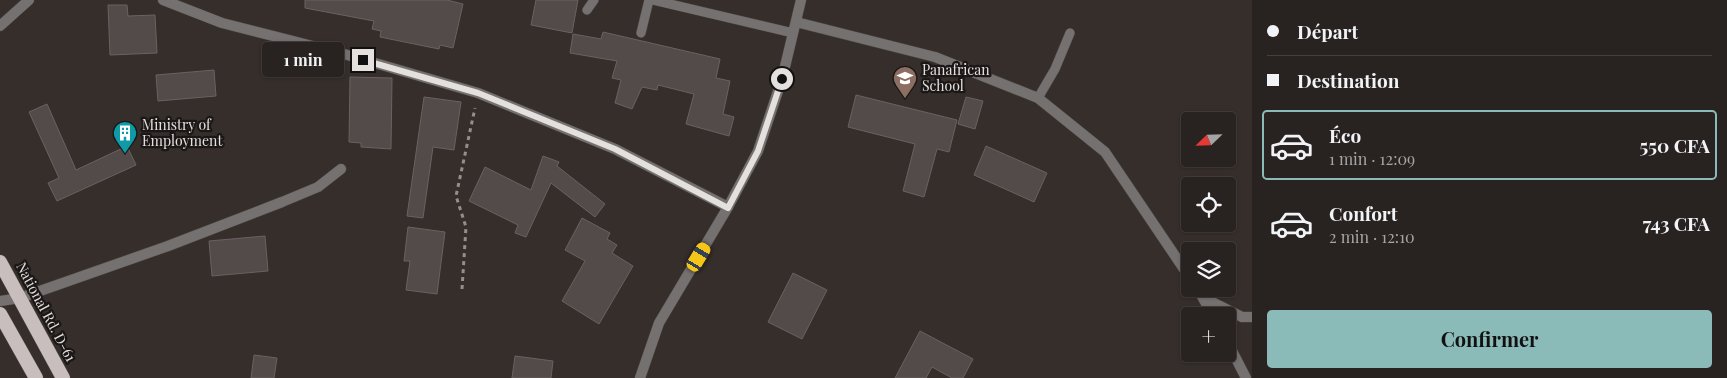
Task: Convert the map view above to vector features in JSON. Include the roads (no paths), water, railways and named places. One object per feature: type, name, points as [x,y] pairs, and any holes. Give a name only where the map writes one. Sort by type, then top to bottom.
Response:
[{"type":"highway","name":"National Rd. D-61","points":[[0,262],[63,378]]},
{"type":"highway","points":[[0,314],[36,378]]},
{"type":"street","points":[[0,26],[29,0]]},
{"type":"street","points":[[163,0],[222,23],[344,54],[478,93],[615,149],[728,208]]},
{"type":"street","points":[[640,378],[659,323],[728,208],[758,151],[782,79],[801,0]]},
{"type":"street","points":[[796,22],[935,57],[1038,98],[1105,152],[1181,265]]},
{"type":"street","points":[[0,301],[20,298],[168,246],[282,202],[318,187],[341,169]]},
{"type":"street","points":[[1204,298],[1209,307]]},
{"type":"street","points":[[1204,298],[1242,317],[1252,317]]},
{"type":"street","points":[[1236,359],[1246,378]]},
{"type":"lane","points":[[587,10],[594,0]]},
{"type":"lane","points":[[641,34],[649,0]]},
{"type":"lane","points":[[653,0],[793,33]]},
{"type":"lane","points":[[1038,98],[1055,69],[1070,33]]},
{"type":"place","name":"Panafrican School","points":[[905,99]]},
{"type":"place","name":"Ministry of Employment","points":[[125,154]]}]
